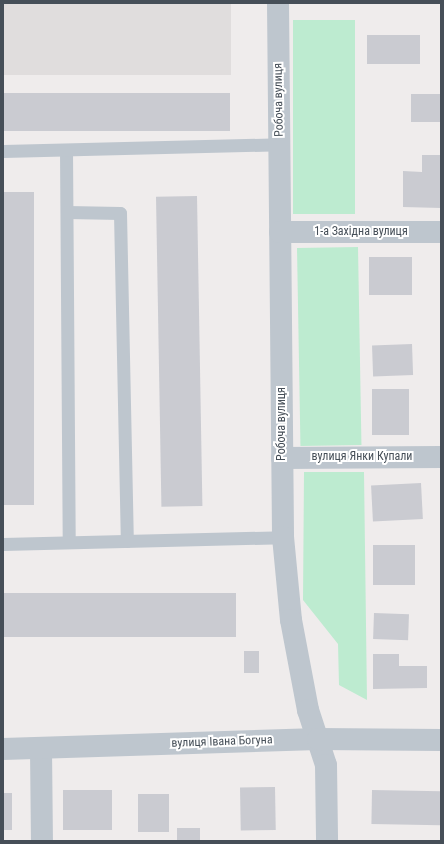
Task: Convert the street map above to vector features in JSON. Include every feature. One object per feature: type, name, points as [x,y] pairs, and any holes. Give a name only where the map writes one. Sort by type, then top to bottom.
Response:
[{"type":"street","name":"Робоча вулиця","points":[[278,3],[283,537],[291,620],[308,710],[326,765],[326,841]]},
{"type":"street","name":"1-а Західна вулиця","points":[[280,232],[441,232]]},
{"type":"street","name":"вулиця Янки Купали","points":[[282,458],[441,457]]},
{"type":"street","name":"вулиця Івана Богуна","points":[[3,749],[41,749],[318,739],[441,740]]},
{"type":"street","points":[[41,749],[42,841]]},
{"type":"lane","points":[[3,151],[280,144]]},
{"type":"lane","points":[[66,150],[69,542]]},
{"type":"lane","points":[[67,212],[120,213],[127,541]]},
{"type":"lane","points":[[3,544],[283,537]]},
{"type":"shaded area","points":[[3,3],[231,3],[231,75],[3,75]]},
{"type":"green space","points":[[293,20],[355,20],[355,214],[293,214]]},
{"type":"green space","points":[[358,247],[361,445],[300,446],[297,248]]},
{"type":"green space","points":[[304,472],[364,472],[367,700],[339,685],[338,644],[303,600]]},
{"type":"building","points":[[367,35],[420,35],[420,64],[367,64]]},
{"type":"building","points":[[3,93],[230,93],[230,131],[3,131]]},
{"type":"building","points":[[411,94],[441,94],[441,122],[411,122]]},
{"type":"building","points":[[422,155],[441,155],[441,208],[403,207],[403,171],[422,172]]},
{"type":"building","points":[[3,192],[34,192],[34,505],[3,505]]},
{"type":"building","points":[[197,196],[202,506],[161,507],[156,197]]},
{"type":"building","points":[[369,257],[412,257],[412,295],[369,295]]},
{"type":"building","points":[[412,344],[413,375],[373,376],[372,345]]},
{"type":"building","points":[[372,389],[409,389],[409,435],[372,435]]},
{"type":"building","points":[[421,483],[423,519],[373,522],[371,486]]},
{"type":"building","points":[[373,545],[415,545],[415,585],[373,585]]},
{"type":"building","points":[[3,593],[236,593],[236,637],[3,637]]},
{"type":"building","points":[[374,613],[409,614],[408,640],[373,639]]},
{"type":"building","points":[[244,651],[259,651],[259,673],[244,673]]},
{"type":"building","points":[[373,654],[399,654],[399,666],[427,666],[427,688],[373,689]]},
{"type":"building","points":[[275,787],[276,830],[241,831],[240,788]]},
{"type":"building","points":[[63,790],[112,790],[112,830],[63,830]]},
{"type":"building","points":[[372,790],[441,791],[440,825],[371,824]]},
{"type":"building","points":[[3,793],[12,793],[12,830],[3,830]]},
{"type":"building","points":[[138,794],[169,794],[169,832],[138,832]]},
{"type":"building","points":[[177,828],[200,828],[200,841],[177,841]]}]
